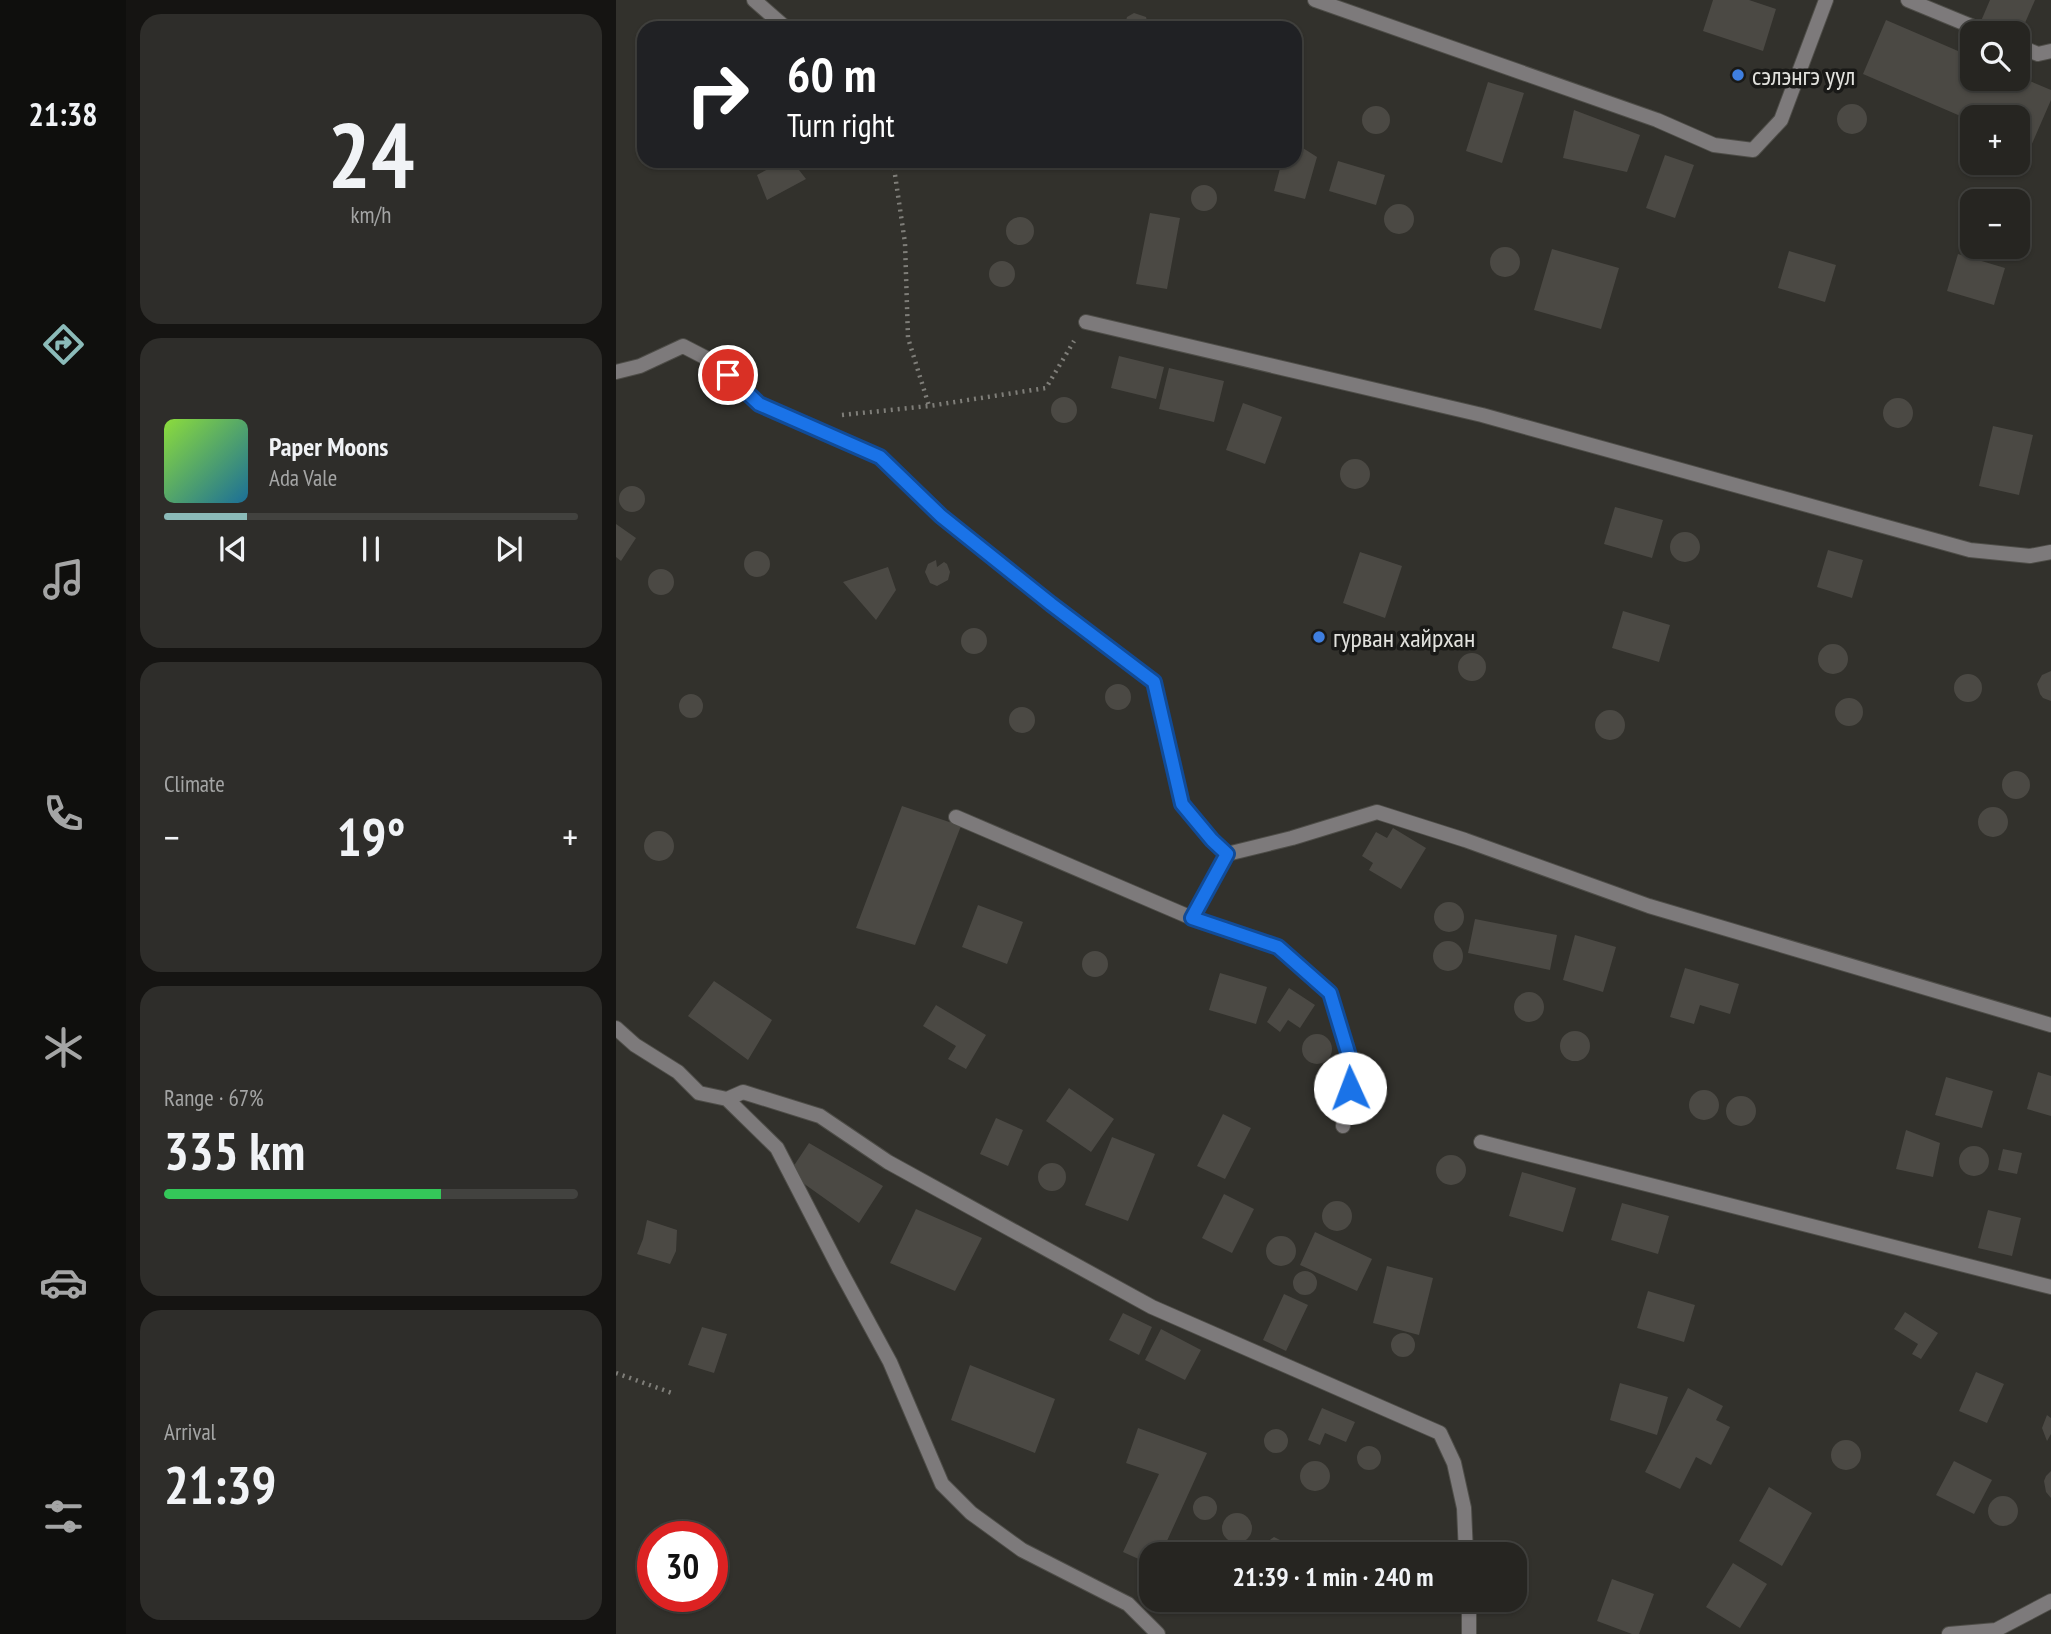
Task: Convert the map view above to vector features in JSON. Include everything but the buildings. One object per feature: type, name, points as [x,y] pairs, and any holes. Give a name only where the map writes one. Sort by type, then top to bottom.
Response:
[{"type":"street","points":[[754,0],[778,21]]},
{"type":"street","points":[[1315,0],[1657,120],[1713,145],[1753,150],[1781,120],[1826,0]]},
{"type":"street","points":[[1908,0],[1960,21]]},
{"type":"street","points":[[2030,51],[2038,54],[2051,51]]},
{"type":"street","points":[[1086,321],[1482,415],[1970,550],[2030,556],[2051,552]]},
{"type":"street","points":[[616,372],[640,366],[683,346],[712,361],[759,404],[880,457],[941,516],[1154,682],[1182,804],[1227,854]]},
{"type":"street","points":[[1192,918],[1227,854],[1292,838],[1377,812],[1465,840],[1649,906],[2051,1024]]},
{"type":"street","points":[[956,817],[1192,918],[1278,947],[1330,993],[1353,1069],[1343,1126]]},
{"type":"street","points":[[616,1028],[635,1045],[678,1072],[699,1093],[727,1099],[776,1148],[890,1362],[942,1484],[971,1513],[1022,1550],[1128,1605],[1157,1634]]},
{"type":"street","points":[[727,1099],[743,1092],[820,1116],[888,1162],[1152,1307],[1440,1433],[1454,1463],[1464,1508],[1465,1542]]},
{"type":"street","points":[[1481,1142],[2051,1286]]},
{"type":"street","points":[[1949,1634],[1996,1630],[2051,1601]]},
{"type":"street","points":[[1469,1612],[1469,1634]]},
{"type":"path","points":[[894,168],[905,243],[908,338],[929,406]]},
{"type":"path","points":[[839,415],[929,406],[1046,388],[1086,321]]},
{"type":"path","points":[[616,1373],[672,1393]]},
{"type":"place","name":"сэлэнгэ уул","points":[[1738,75]]},
{"type":"place","name":"гурван хайрхан","points":[[1319,637]]},
{"type":"route","points":[[728,375],[759,404],[880,457],[941,516],[1154,682],[1182,804],[1227,854],[1192,918],[1278,947],[1330,993],[1353,1069],[1350,1088]]}]
